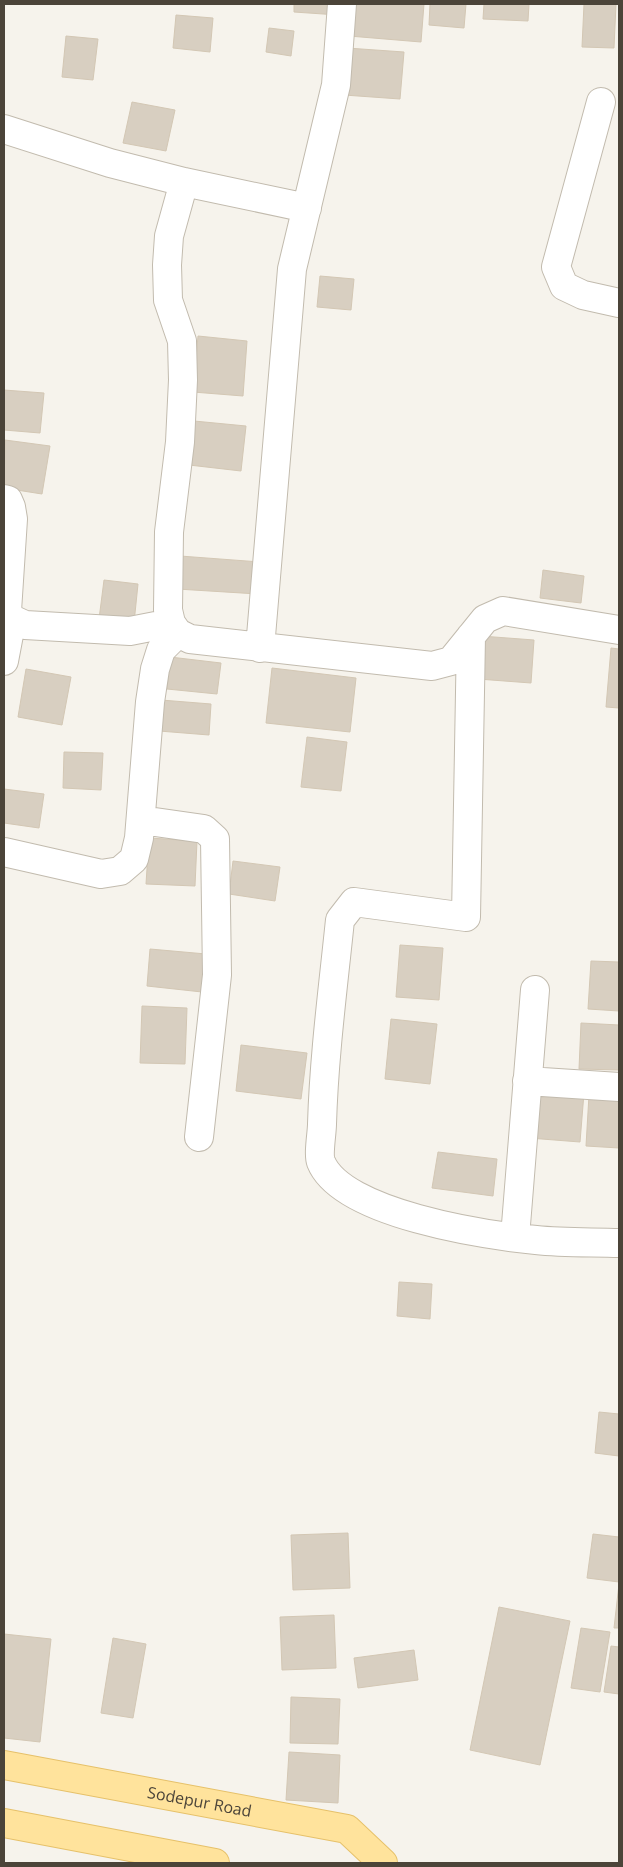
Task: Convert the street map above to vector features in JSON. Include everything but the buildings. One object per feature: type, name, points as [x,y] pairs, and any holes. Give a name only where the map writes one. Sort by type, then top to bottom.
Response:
[{"type":"main road","name":"Sodepur Road","points":[[4,1765],[347,1829],[383,1863]]},
{"type":"main road","points":[[4,1823],[214,1863]]},
{"type":"street","points":[[260,648],[292,269],[336,85],[342,4]]},
{"type":"street","points":[[601,102],[556,267],[564,286],[583,295],[619,303]]},
{"type":"street","points":[[4,129],[110,163],[184,182],[307,208]]},
{"type":"street","points":[[184,182],[169,236],[166,265],[168,300],[182,341],[183,380],[180,442],[170,532],[168,610],[175,628],[190,639],[432,666],[451,661],[485,618],[502,611],[619,630]]},
{"type":"street","points":[[4,499],[8,500],[13,519],[7,611],[12,619],[25,625],[130,631],[175,628]]},
{"type":"street","points":[[4,661],[12,619]]},
{"type":"street","points":[[4,852],[101,874],[120,872],[134,859],[141,820],[150,702],[155,669],[161,650],[175,628]]},
{"type":"street","points":[[471,636],[466,917],[354,902],[340,920],[324,1074],[321,1161],[332,1180],[358,1197],[415,1219],[473,1231],[537,1240],[619,1244]]},
{"type":"street","points":[[141,820],[204,829],[215,839],[217,974],[200,1137]]},
{"type":"street","points":[[515,1237],[535,990]]},
{"type":"street","points":[[527,1081],[619,1087]]}]
